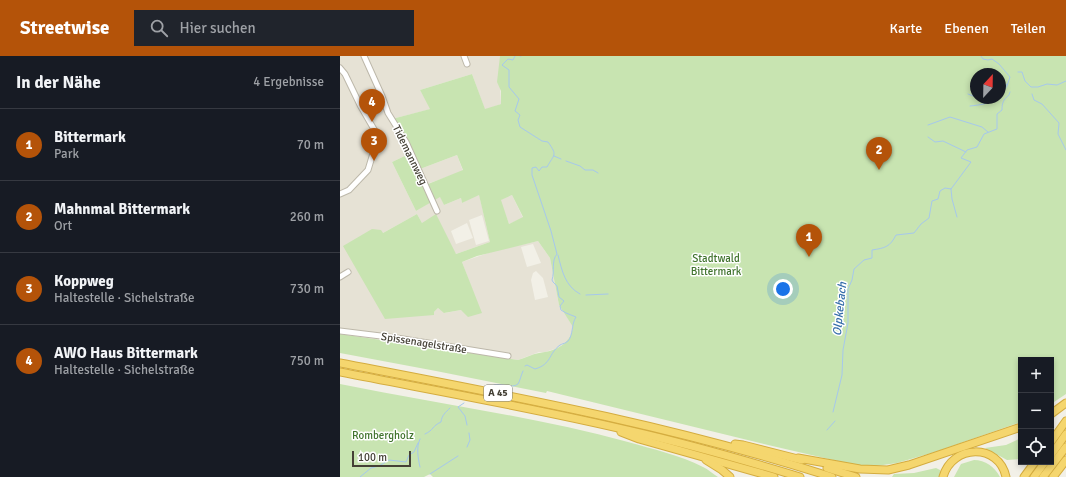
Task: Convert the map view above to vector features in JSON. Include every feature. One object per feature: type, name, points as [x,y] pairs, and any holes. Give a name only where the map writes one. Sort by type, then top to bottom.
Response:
[{"type":"highway","name":"A 45","points":[[340,363],[563,406],[658,428],[715,442],[832,477]]},
{"type":"highway","name":"A 45","points":[[340,372],[593,422],[655,440],[800,477]]},
{"type":"highway","points":[[1054,412],[1066,403]]},
{"type":"highway","points":[[1054,438],[1066,421]]},
{"type":"highway","points":[[715,442],[743,445],[798,458],[860,470],[888,470],[909,465],[1018,428]]},
{"type":"highway","points":[[1054,451],[1066,434]]},
{"type":"highway","points":[[655,440],[706,460],[730,477]]},
{"type":"highway","points":[[1043,477],[1066,447]]},
{"type":"highway","points":[[685,452],[774,477]]},
{"type":"highway","points":[[943,477],[948,466],[955,458],[963,454],[973,452],[984,453],[994,458],[1001,465],[1006,477]]},
{"type":"highway","points":[[798,458],[856,477]]},
{"type":"highway","points":[[1053,477],[1066,460]]},
{"type":"highway","points":[[1024,477],[1033,465]]},
{"type":"highway","points":[[1034,477],[1044,465]]},
{"type":"street","name":"Tidemannweg","points":[[364,56],[388,113],[406,142],[437,211]]},
{"type":"street","points":[[464,56],[467,64]]},
{"type":"street","points":[[340,68],[345,74],[375,131],[377,140],[368,170],[348,190],[340,194]]},
{"type":"street","points":[[341,275],[348,272]]},
{"type":"street","name":"Spissenagelstraße","points":[[340,331],[508,356]]},
{"type":"shaded area","points":[[340,56],[504,56],[500,84],[501,104],[485,110],[472,74],[420,90],[431,109],[392,119],[411,153],[392,162],[416,211],[440,196],[444,205],[461,198],[462,203],[479,194],[490,242],[456,254],[422,223],[417,214],[383,233],[434,315],[434,312],[438,308],[445,313],[461,310],[481,313],[462,262],[494,251],[538,241],[550,258],[559,305],[574,328],[568,340],[558,348],[545,352],[539,352],[518,360],[340,333]],"holes":[[[482,215],[489,241],[476,245],[469,220]],[[467,223],[473,238],[456,244],[451,231]],[[533,244],[541,263],[527,267],[521,247]],[[536,271],[543,278],[548,297],[535,300],[531,280],[533,273]]]},
{"type":"shaded area","points":[[457,155],[463,171],[427,184],[420,169]]},
{"type":"shaded area","points":[[512,195],[523,218],[509,224],[500,200]]},
{"type":"green space","name":"Stadtwald Bittermark","points":[[500,56],[1066,56],[1066,394],[1054,402],[1054,357],[1018,357],[1018,423],[935,452],[897,463],[869,467],[768,445],[547,391],[546,393],[340,353],[340,334],[518,360],[534,354],[556,349],[565,343],[569,338],[573,327],[559,305],[550,258],[538,241],[477,256],[462,262],[482,313],[468,317],[461,310],[444,313],[438,308],[434,312],[434,315],[385,319],[343,246],[372,229],[381,230],[383,233],[417,214],[422,223],[436,214],[456,254],[490,242],[479,195],[462,203],[461,198],[444,205],[440,197],[416,211],[392,162],[411,153],[392,119],[430,109],[420,90],[472,74],[485,109],[501,104],[501,91],[497,82]],"holes":[[[457,155],[463,170],[428,184],[420,169]],[[512,195],[523,217],[509,224],[501,200]]]},
{"type":"green space","name":"Rombergholz","points":[[340,384],[521,417],[593,433],[675,456],[705,468],[718,477],[433,477],[430,474],[424,477],[340,477]]},
{"type":"green space","points":[[1018,439],[1018,459],[1007,460],[985,448],[1006,445]]},
{"type":"green space","points":[[974,460],[982,461],[989,465],[1000,477],[954,477],[961,464]]},
{"type":"green space","points":[[936,468],[940,470],[940,477],[892,477],[894,474],[914,473]]},
{"type":"waterway","points":[[515,56],[513,60],[508,59],[502,65],[509,70],[509,87],[519,99],[515,111],[520,115],[518,120],[520,127],[542,141],[548,142],[554,153],[547,167],[542,167],[539,171],[536,167],[532,168],[532,175],[551,231],[557,254],[554,260],[552,280],[557,286],[559,297],[564,301],[560,306],[561,310],[576,317],[569,340],[556,348],[547,362],[535,369],[527,365],[525,366]]},
{"type":"waterway","name":"Olpkebach","points":[[981,56],[983,59],[992,59],[1002,68]]},
{"type":"waterway","name":"Olpkebach","points":[[1006,72],[1010,77],[1006,87]]},
{"type":"waterway","points":[[1018,72],[1022,72],[1025,81],[1031,87],[1038,87],[1047,84],[1057,85],[1066,81]]},
{"type":"waterway","name":"Olpkebach","points":[[833,412],[842,375],[843,350],[848,323],[848,289],[852,280],[854,269],[864,260],[872,258],[872,250],[887,246],[892,242],[896,235],[914,233],[921,224],[929,218],[932,201],[938,199],[940,191],[945,188],[951,189],[971,162],[961,158],[967,150],[977,147],[984,134],[997,129],[997,114],[1002,110],[1003,102],[1010,92]]},
{"type":"waterway","points":[[1032,94],[1034,100],[1042,104],[1059,123],[1058,134],[1066,150]]},
{"type":"waterway","points":[[970,106],[984,104]]},
{"type":"waterway","points":[[928,125],[950,117],[982,127],[988,132]]},
{"type":"waterway","points":[[928,137],[935,142],[943,141],[966,152]]},
{"type":"waterway","points":[[554,156],[561,159]]},
{"type":"waterway","points":[[566,161],[580,166],[585,170],[593,170],[598,173]]},
{"type":"waterway","points":[[951,189],[957,217]]},
{"type":"waterway","points":[[558,255],[565,278],[571,287],[580,294]]},
{"type":"waterway","points":[[586,295],[608,294]]},
{"type":"waterway","points":[[494,385],[516,385],[519,383],[523,371]]},
{"type":"waterway","points":[[464,403],[458,407],[465,416],[467,425]]},
{"type":"waterway","points":[[425,434],[441,422],[443,416],[450,408]]},
{"type":"waterway","name":"Olpkebach","points":[[827,430],[835,421]]},
{"type":"waterway","points":[[467,447],[470,440],[469,433]]},
{"type":"waterway","points":[[420,439],[418,456],[420,467]]},
{"type":"waterway","points":[[360,477],[371,468],[379,466],[389,460],[406,462],[409,455],[414,452],[418,443]]},
{"type":"waterway","points":[[430,474],[458,456]]},
{"type":"place","name":"AWO Haus Bittermark","points":[[372,122]]},
{"type":"place","name":"Koppweg","points":[[374,161]]},
{"type":"place","name":"Mahnmal Bittermark","points":[[879,170]]},
{"type":"place","name":"Bittermark","points":[[809,257]]}]
